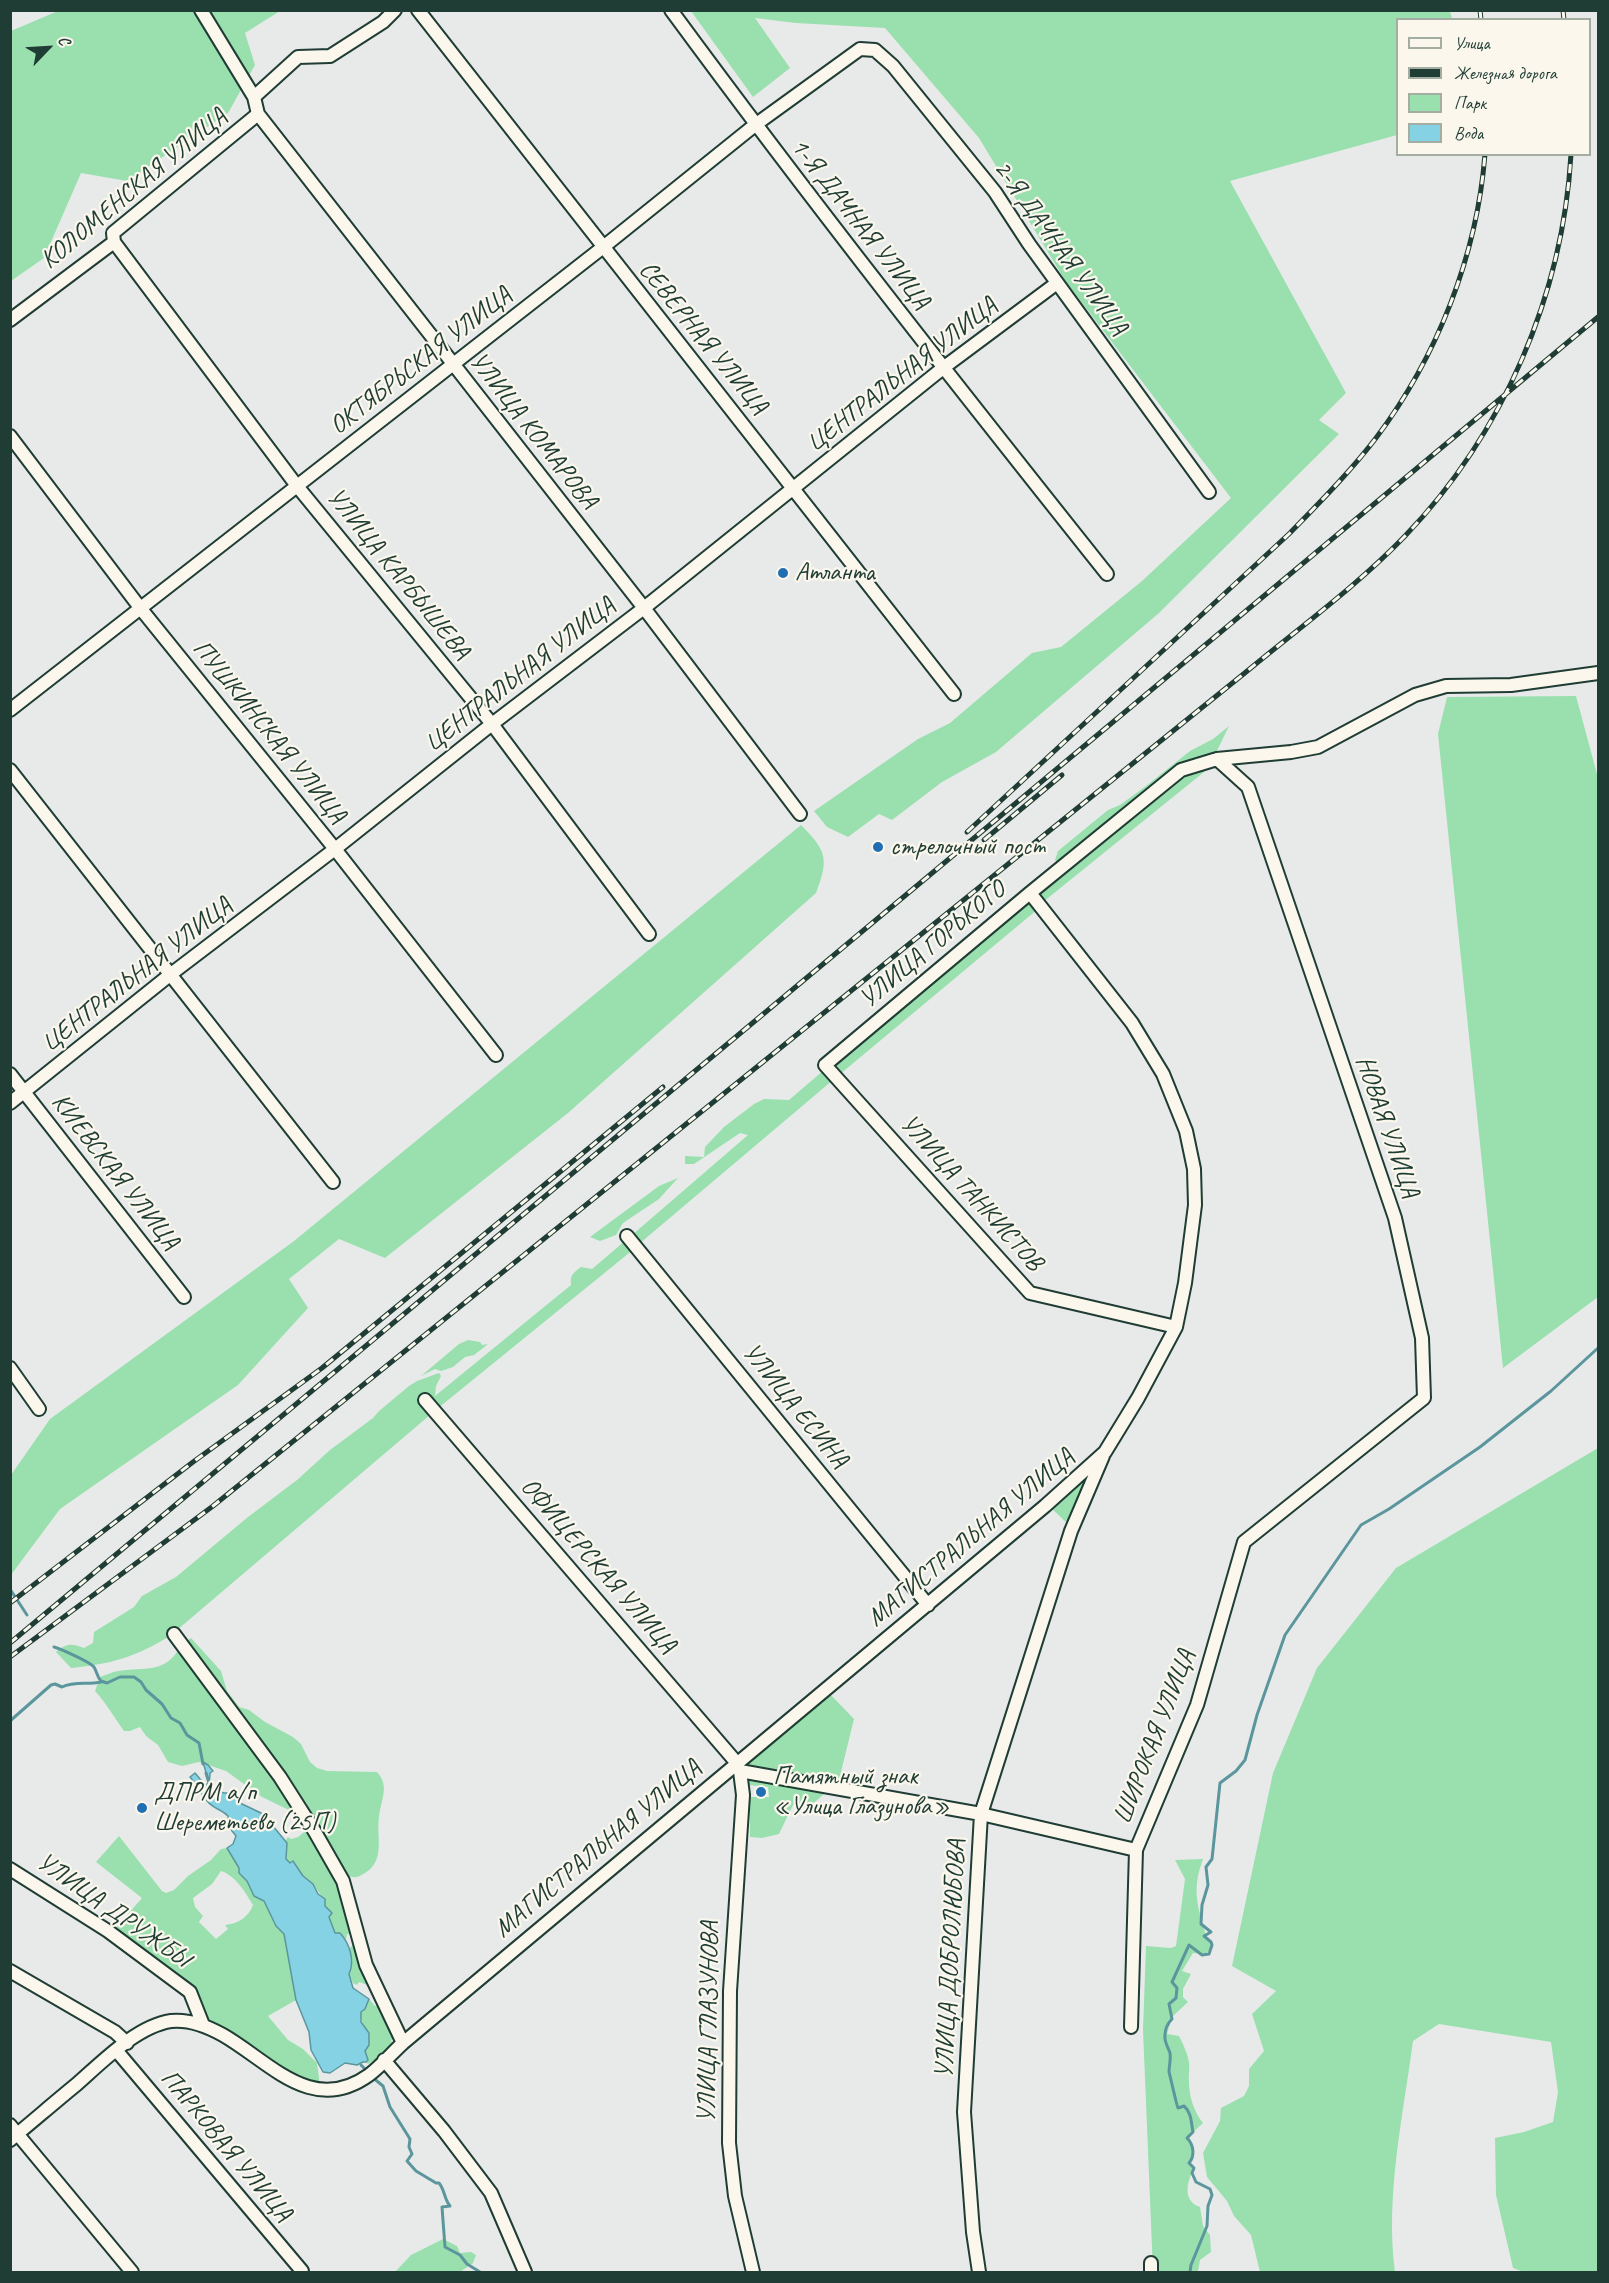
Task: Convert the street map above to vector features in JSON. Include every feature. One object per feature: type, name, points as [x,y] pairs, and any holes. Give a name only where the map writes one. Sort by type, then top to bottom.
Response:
[{"type":"street","name":"УЛИЦА КОМАРОВА","points":[[201,10],[254,97],[258,114],[644,608],[800,814]]},
{"type":"street","name":"КОЛОМЕНСКАЯ УЛИЦА","points":[[254,97],[298,57],[330,56],[383,22],[395,10]]},
{"type":"street","name":"СЕВЕРНАЯ УЛИЦА","points":[[418,10],[602,248],[795,489],[954,694]]},
{"type":"street","name":"1-Я ДАЧНАЯ УЛИЦА","points":[[671,10],[755,125],[943,368],[1107,574]]},
{"type":"street","name":"ОКТЯБРЬСКАЯ УЛИЦА","points":[[10,710],[602,248],[755,125],[860,49]]},
{"type":"street","name":"2-Я ДАЧНАЯ УЛИЦА","points":[[860,49],[875,50],[893,66],[995,192],[1057,283],[1209,492]]},
{"type":"street","name":"КОЛОМЕНСКАЯ УЛИЦА","points":[[10,320],[114,242],[112,233],[258,114]]},
{"type":"street","name":"УЛИЦА КАРБЫШЕВА","points":[[114,242],[297,486],[492,724],[649,934]]},
{"type":"street","name":"ЦЕНТРАЛЬНАЯ УЛИЦА","points":[[10,1103],[171,974],[644,608],[943,368],[1057,283]]},
{"type":"street","name":"ПУШКИНСКАЯ УЛИЦА","points":[[10,436],[141,609],[335,849],[496,1055]]},
{"type":"street","points":[[1217,759],[1318,747],[1415,695],[1446,686],[1512,685],[1599,673]]},
{"type":"street","name":"УЛИЦА ГОРЬКОГО","points":[[825,1065],[1181,770],[1217,759]]},
{"type":"street","name":"НОВАЯ УЛИЦА","points":[[1217,759],[1248,787],[1395,1218],[1422,1338],[1424,1398],[1318,1483]]},
{"type":"street","points":[[10,770],[333,1182]]},
{"type":"street","name":"МАГИСТРАЛЬНАЯ УЛИЦА","points":[[203,2025],[236,2042],[280,2074],[303,2086],[321,2090],[336,2089],[363,2078],[738,1767],[1045,1506],[1105,1452],[1138,1398],[1176,1327],[1185,1283],[1195,1205],[1194,1169],[1180,1113],[1162,1074],[1132,1023],[1030,893]]},
{"type":"street","name":"УЛИЦА ТАНКИСТОВ","points":[[825,1065],[1030,1293],[1176,1327]]},
{"type":"street","name":"КИЕВСКАЯ УЛИЦА","points":[[10,1074],[184,1298]]},
{"type":"street","name":"УЛИЦА ЕСИНА","points":[[627,1236],[928,1605]]},
{"type":"street","points":[[10,1368],[39,1408]]},
{"type":"street","name":"ОФИЦЕРСКАЯ УЛИЦА","points":[[425,1400],[738,1767]]},
{"type":"street","name":"УЛИЦА ДОБРОЛЮБОВА","points":[[979,2272],[973,2232],[964,2112],[981,1814],[1071,1531],[1105,1452]]},
{"type":"street","name":"ШИРОКАЯ УЛИЦА","points":[[738,1767],[981,1814],[1136,1850],[1197,1705],[1244,1542],[1318,1483]]},
{"type":"street","points":[[174,1634],[280,1777],[343,1881],[366,1965],[403,2043]]},
{"type":"street","name":"УЛИЦА ГЛАЗУНОВА","points":[[738,1767],[743,1795],[730,1991],[729,2143],[735,2196],[753,2272]]},
{"type":"street","points":[[1131,2027],[1136,1850]]},
{"type":"street","name":"УЛИЦА ДРУЖБЫ","points":[[10,1869],[108,1931],[190,1992],[203,2025]]},
{"type":"street","name":"ПАРКОВАЯ УЛИЦА","points":[[10,1971],[115,2032],[121,2046],[301,2272]]},
{"type":"street","points":[[132,2272],[13,2133],[121,2046],[161,2024],[184,2021],[203,2025]]},
{"type":"street","points":[[384,2061],[444,2131],[491,2193],[525,2272]]},
{"type":"green space","points":[[58,11],[280,11],[245,33],[255,65],[228,113],[127,181],[81,173],[44,258],[11,281],[11,31]]},
{"type":"green space","points":[[691,11],[1450,11],[1452,18],[1396,18],[1396,135],[1230,181],[1346,393],[1319,420],[1339,434],[1159,613],[996,752],[942,782],[892,820],[879,814],[848,837],[827,827],[814,811],[918,739],[950,723],[1032,653],[1061,647],[1142,581],[1231,498],[1066,282],[979,138],[885,28],[796,23],[755,18],[790,68],[753,97]]},
{"type":"green space","points":[[1576,696],[1598,778],[1598,1297],[1503,1368],[1438,734],[1447,697]]},
{"type":"green space","points":[[1229,726],[1215,755],[1181,767],[1060,866],[1055,860],[1058,851],[1108,810],[1120,805],[1190,751],[1213,739]]},
{"type":"green space","points":[[1211,764],[1209,768],[1043,902],[1035,894],[1182,773]]},
{"type":"green space","points":[[801,825],[821,849],[823,856],[823,872],[816,893],[568,1113],[385,1258],[339,1239],[289,1279],[308,1308],[238,1385],[60,1509],[11,1575],[11,1475],[50,1419],[294,1241]]},
{"type":"green space","points":[[1029,898],[1038,909],[839,1075],[831,1065]]},
{"type":"green space","points":[[824,1070],[833,1080],[639,1244],[632,1235],[748,1135],[740,1133],[694,1164],[685,1164],[685,1156],[704,1157],[705,1147],[724,1127],[754,1104],[764,1099],[789,1100]]},
{"type":"green space","points":[[678,1178],[659,1199],[623,1223],[616,1235],[600,1241],[590,1237],[659,1186]]},
{"type":"green space","points":[[626,1240],[634,1249],[437,1409],[170,1636],[134,1654],[111,1662],[86,1666],[71,1668],[56,1652],[66,1645],[84,1648],[93,1643],[94,1632],[134,1607],[142,1596],[176,1577],[297,1480],[330,1450],[373,1418],[409,1386],[439,1373],[441,1376],[436,1386],[435,1396],[571,1285],[572,1276],[576,1271],[581,1267],[592,1269]]},
{"type":"green space","points":[[468,1340],[480,1342],[482,1345],[488,1344],[453,1367],[441,1371],[435,1369],[421,1376],[459,1344]]},
{"type":"green space","points":[[1598,1448],[1598,2272],[1524,2272],[1513,2268],[1496,2195],[1495,2138],[1524,2132],[1553,2122],[1558,2092],[1551,2042],[1439,2024],[1413,2041],[1396,2156],[1392,2215],[1395,2272],[1260,2272],[1251,2235],[1234,2216],[1227,2201],[1207,2177],[1203,2153],[1220,2121],[1221,2108],[1244,2096],[1249,2086],[1249,2069],[1264,2051],[1252,2014],[1276,1991],[1232,1966],[1273,1773],[1317,1668],[1396,1568]]},
{"type":"green space","points":[[1095,1466],[1070,1526],[1050,1507]]},
{"type":"green space","points":[[191,1638],[221,1671],[227,1691],[239,1707],[249,1710],[265,1722],[293,1737],[301,1744],[310,1762],[317,1768],[327,1771],[377,1772],[381,1777],[384,1793],[378,1825],[379,1848],[372,1868],[354,1877],[343,1873],[334,1851],[327,1842],[317,1836],[320,1825],[262,1797],[226,1771],[199,1762],[182,1766],[168,1762],[158,1745],[146,1736],[140,1727],[124,1731],[95,1691],[100,1677],[118,1671],[153,1668],[164,1664]]},
{"type":"green space","points":[[828,1692],[854,1719],[838,1784],[749,1768],[743,1763]]},
{"type":"green space","points":[[747,1774],[831,1788],[809,1807],[793,1805],[779,1834],[762,1838],[750,1837],[750,1797],[769,1797],[768,1787],[749,1785]]},
{"type":"green space","points":[[308,1829],[341,1882],[355,1934],[347,1934],[346,1940],[340,1933],[335,1933],[322,1897],[313,1884],[303,1876],[294,1861],[290,1863],[286,1859],[288,1837],[291,1839],[298,1837]]},
{"type":"green space","points":[[119,1836],[162,1891],[166,1893],[174,1890],[221,1849],[227,1848],[251,1886],[254,1896],[264,1901],[276,1925],[284,1934],[296,2000],[268,2016],[288,2040],[303,2049],[317,2063],[320,2086],[288,2074],[226,2028],[208,2021],[192,1990],[115,1929],[142,1898],[96,1862]],"holes":[[[221,1871],[240,1885],[253,1905],[242,1919],[225,1925],[228,1929],[216,1939],[199,1922],[203,1916],[195,1907],[193,1898],[212,1884]]]},
{"type":"green space","points":[[1203,1859],[1197,1881],[1197,1899],[1207,1939],[1211,1944],[1210,1950],[1205,1954],[1193,1953],[1182,1971],[1191,1974],[1183,1989],[1183,1997],[1188,2002],[1172,2017],[1167,2034],[1179,2036],[1188,2056],[1191,2098],[1203,2123],[1189,2136],[1193,2149],[1193,2160],[1189,2163],[1194,2168],[1189,2179],[1188,2196],[1194,2204],[1200,2207],[1203,2226],[1210,2235],[1211,2252],[1200,2260],[1198,2271],[1213,2272],[1153,2272],[1143,2030],[1146,1946],[1171,1948],[1176,1946],[1185,1879],[1175,1860]]},
{"type":"green space","points":[[356,1945],[370,1986],[359,1982],[357,1985],[353,1983],[349,1974],[352,1965],[349,1949]]},
{"type":"green space","points":[[369,1999],[375,2006],[380,2005],[397,2037],[391,2040],[394,2048],[382,2052],[377,2059],[368,2064],[365,2051],[367,2036],[361,2012],[365,2009]]},
{"type":"green space","points":[[443,2239],[457,2246],[460,2253],[471,2252],[476,2255],[473,2263],[460,2272],[395,2272],[411,2255]]},
{"type":"water","points":[[203,1762],[213,1771],[210,1773],[209,1788],[230,1793],[240,1803],[263,1814],[287,1843],[286,1859],[290,1863],[293,1861],[303,1876],[313,1884],[318,1894],[325,1899],[325,1906],[332,1913],[329,1917],[335,1933],[340,1933],[344,1937],[349,1947],[352,1964],[349,1974],[353,1988],[369,1999],[365,2009],[361,2012],[361,2022],[369,2033],[369,2045],[365,2051],[368,2060],[366,2062],[357,2065],[345,2063],[330,2073],[323,2072],[311,2050],[309,2032],[296,2000],[284,1934],[276,1926],[264,1901],[254,1896],[227,1848],[233,1844],[236,1836],[229,1827],[228,1816],[208,1802],[190,1777],[195,1773],[206,1786],[209,1783]]},
{"type":"waterway","points":[[1190,2272],[1207,2226],[1208,2206],[1212,2195],[1210,2189],[1196,2182],[1192,2173],[1194,2168],[1189,2163],[1193,2150],[1187,2138],[1193,2132],[1191,2118],[1184,2106],[1178,2108],[1169,2072],[1170,2053],[1165,2030],[1172,2019],[1169,2004],[1176,1998],[1177,1988],[1172,1982],[1189,1945],[1202,1955],[1209,1954],[1212,1945],[1204,1936],[1211,1932],[1201,1924],[1202,1905],[1208,1885],[1206,1867],[1212,1859],[1220,1783],[1236,1771],[1245,1760],[1257,1715],[1285,1635],[1361,1525],[1389,1509],[1480,1447],[1551,1391],[1598,1348]]},
{"type":"waterway","points":[[10,1589],[27,1615]]},
{"type":"waterway","points":[[54,1647],[94,1667],[101,1681],[107,1683],[120,1677],[134,1677],[141,1682],[146,1690],[162,1704],[171,1718],[180,1723],[187,1735],[199,1743],[203,1764]]},
{"type":"waterway","points":[[10,1721],[51,1685],[62,1687],[71,1684],[101,1682]]},
{"type":"waterway","points":[[205,1787],[209,1783],[206,1773]]},
{"type":"waterway","points":[[361,2065],[368,2072]]},
{"type":"waterway","points":[[372,2077],[383,2086],[390,2107],[410,2139],[409,2147],[412,2154],[407,2161],[416,2171],[439,2183],[450,2206],[442,2207],[445,2247],[460,2255],[467,2264],[480,2272]]},
{"type":"waterway","points":[[109,2254],[124,2272]]},
{"type":"railway","points":[[1480,10],[1481,18]]},
{"type":"railway","points":[[1563,10],[1564,18]]},
{"type":"railway","points":[[967,832],[1290,533],[1345,475],[1376,438],[1418,374],[1450,304],[1473,230],[1481,192],[1485,156]]},
{"type":"railway","points":[[10,1657],[213,1506],[1327,606],[1387,554],[1440,496],[1471,453],[1522,360],[1541,310],[1555,259],[1566,207],[1571,156]]},
{"type":"railway","points":[[10,1643],[1598,317]]},
{"type":"railway","points":[[984,840],[1062,775]]},
{"type":"railway","points":[[10,1603],[193,1462],[322,1368],[663,1087]]},
{"type":"place","name":"Атланта","points":[[783,573]]},
{"type":"place","name":"стрелочный пост","points":[[878,847]]},
{"type":"place","name":"Памятный знак «Улица Глазунова»","points":[[761,1792]]},
{"type":"place","name":"ДПРМ а/п Шереметьево (25П)","points":[[142,1808]]}]
